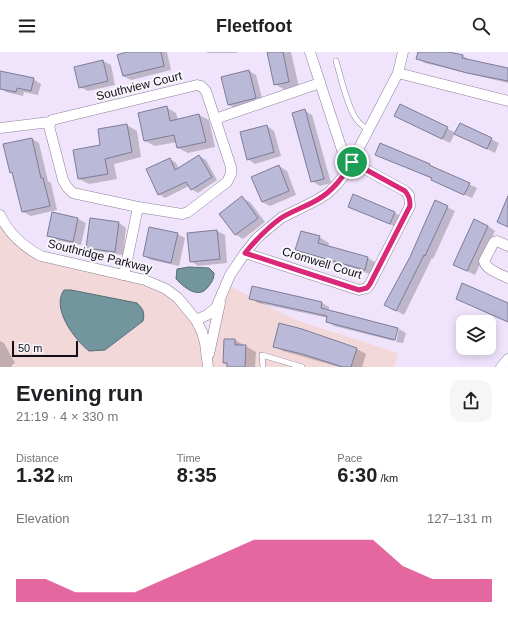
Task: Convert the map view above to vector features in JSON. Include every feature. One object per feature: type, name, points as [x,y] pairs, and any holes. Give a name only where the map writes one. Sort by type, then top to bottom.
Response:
[{"type":"street","points":[[310,52],[342,150],[346,157],[352,162]]},
{"type":"street","points":[[196,320],[207,315],[216,308],[230,275],[257,238],[281,218],[317,200],[338,184],[352,162],[398,73],[403,52]]},
{"type":"street","points":[[398,73],[508,101]]},
{"type":"street","points":[[215,119],[320,83]]},
{"type":"street","name":"Southview Court","points":[[197,85],[201,86],[206,91],[215,119],[231,167],[230,174],[227,182],[188,212],[182,214],[138,207],[73,193],[63,180],[49,126],[52,120],[197,85]]},
{"type":"street","points":[[0,128],[50,122]]},
{"type":"street","name":"Cromwell Court","points":[[245,253],[359,290],[367,288],[410,206],[410,200],[409,195],[405,191],[352,162]]},
{"type":"street","points":[[124,275],[138,207]]},
{"type":"street","name":"Southridge Parkway","points":[[0,215],[9,231],[20,243],[30,251],[41,256],[145,280],[166,289],[178,298],[196,320],[205,342],[208,365]]},
{"type":"street","points":[[508,246],[497,241],[494,242],[484,261],[487,268],[508,278]]},
{"type":"street","points":[[208,365],[223,291]]},
{"type":"street","points":[[501,367],[508,360]]},
{"type":"lane","points":[[336,61],[355,118],[368,130]]},
{"type":"lane","points":[[263,367],[262,355],[302,367]]},
{"type":"shaded area","points":[[0,210],[4,224],[38,254],[124,275],[173,294],[196,320],[207,353],[226,284],[296,320],[398,353],[394,367],[0,367]]},
{"type":"shaded area","points":[[189,267],[209,268],[214,273],[212,282],[204,291],[191,291],[176,279],[177,269]]},
{"type":"shaded area","points":[[64,290],[71,290],[137,303],[143,311],[143,321],[105,350],[89,351],[71,331],[62,314],[60,305]]},
{"type":"building","points":[[127,52],[161,52],[164,66],[123,76],[117,55]]},
{"type":"building","points":[[267,52],[283,52],[289,82],[274,85]]},
{"type":"building","points":[[418,52],[449,52],[463,55],[462,58],[508,68],[508,81],[467,73],[416,59]]},
{"type":"building","points":[[103,60],[108,81],[79,88],[74,67]]},
{"type":"building","points":[[249,70],[256,98],[228,105],[221,77]]},
{"type":"building","points":[[0,71],[34,78],[31,91],[17,88],[16,92],[0,89]]},
{"type":"building","points":[[400,104],[448,127],[442,139],[394,116]]},
{"type":"building","points":[[167,106],[170,121],[199,114],[206,142],[177,148],[174,135],[144,141],[138,113]]},
{"type":"building","points":[[305,109],[324,179],[311,182],[292,113]]},
{"type":"building","points":[[460,123],[492,138],[487,149],[454,134]]},
{"type":"building","points":[[127,124],[132,152],[105,159],[108,174],[78,179],[73,150],[100,145],[98,129]]},
{"type":"building","points":[[267,125],[274,152],[247,160],[240,132]]},
{"type":"building","points":[[32,138],[41,178],[43,178],[50,206],[22,212],[3,144]]},
{"type":"building","points":[[380,143],[470,183],[464,195],[431,180],[432,178],[375,155]]},
{"type":"building","points":[[199,155],[212,177],[191,190],[186,182],[158,195],[146,169],[170,158],[175,170]]},
{"type":"building","points":[[279,165],[289,191],[262,202],[251,177]]},
{"type":"building","points":[[353,194],[395,212],[390,224],[348,207]]},
{"type":"building","points":[[242,196],[258,218],[235,235],[219,214]]},
{"type":"building","points":[[508,196],[508,227],[497,222]]},
{"type":"building","points":[[435,200],[448,206],[425,256],[424,255],[396,311],[384,305],[410,257]]},
{"type":"building","points":[[52,212],[78,218],[73,242],[47,236]]},
{"type":"building","points":[[90,218],[119,222],[115,252],[86,248]]},
{"type":"building","points":[[474,219],[488,226],[467,271],[453,265]]},
{"type":"building","points":[[149,227],[178,233],[171,263],[143,256]]},
{"type":"building","points":[[217,230],[220,259],[190,262],[187,233]]},
{"type":"building","points":[[301,231],[320,236],[318,243],[368,257],[365,270],[295,250]]},
{"type":"building","points":[[462,283],[508,303],[508,322],[496,317],[496,315],[492,315],[456,299]]},
{"type":"building","points":[[252,286],[322,302],[321,308],[398,328],[395,340],[326,322],[327,316],[249,299]]},
{"type":"building","points":[[279,323],[302,329],[357,348],[351,367],[343,367],[302,354],[273,347]]},
{"type":"building","points":[[224,339],[235,339],[235,345],[246,345],[245,367],[227,367],[227,363],[223,363]]},
{"type":"route","points":[[352,162],[405,191],[409,195],[410,200],[410,206],[367,288],[359,290],[245,253],[257,238],[281,218],[328,193],[338,184],[352,162]]}]
